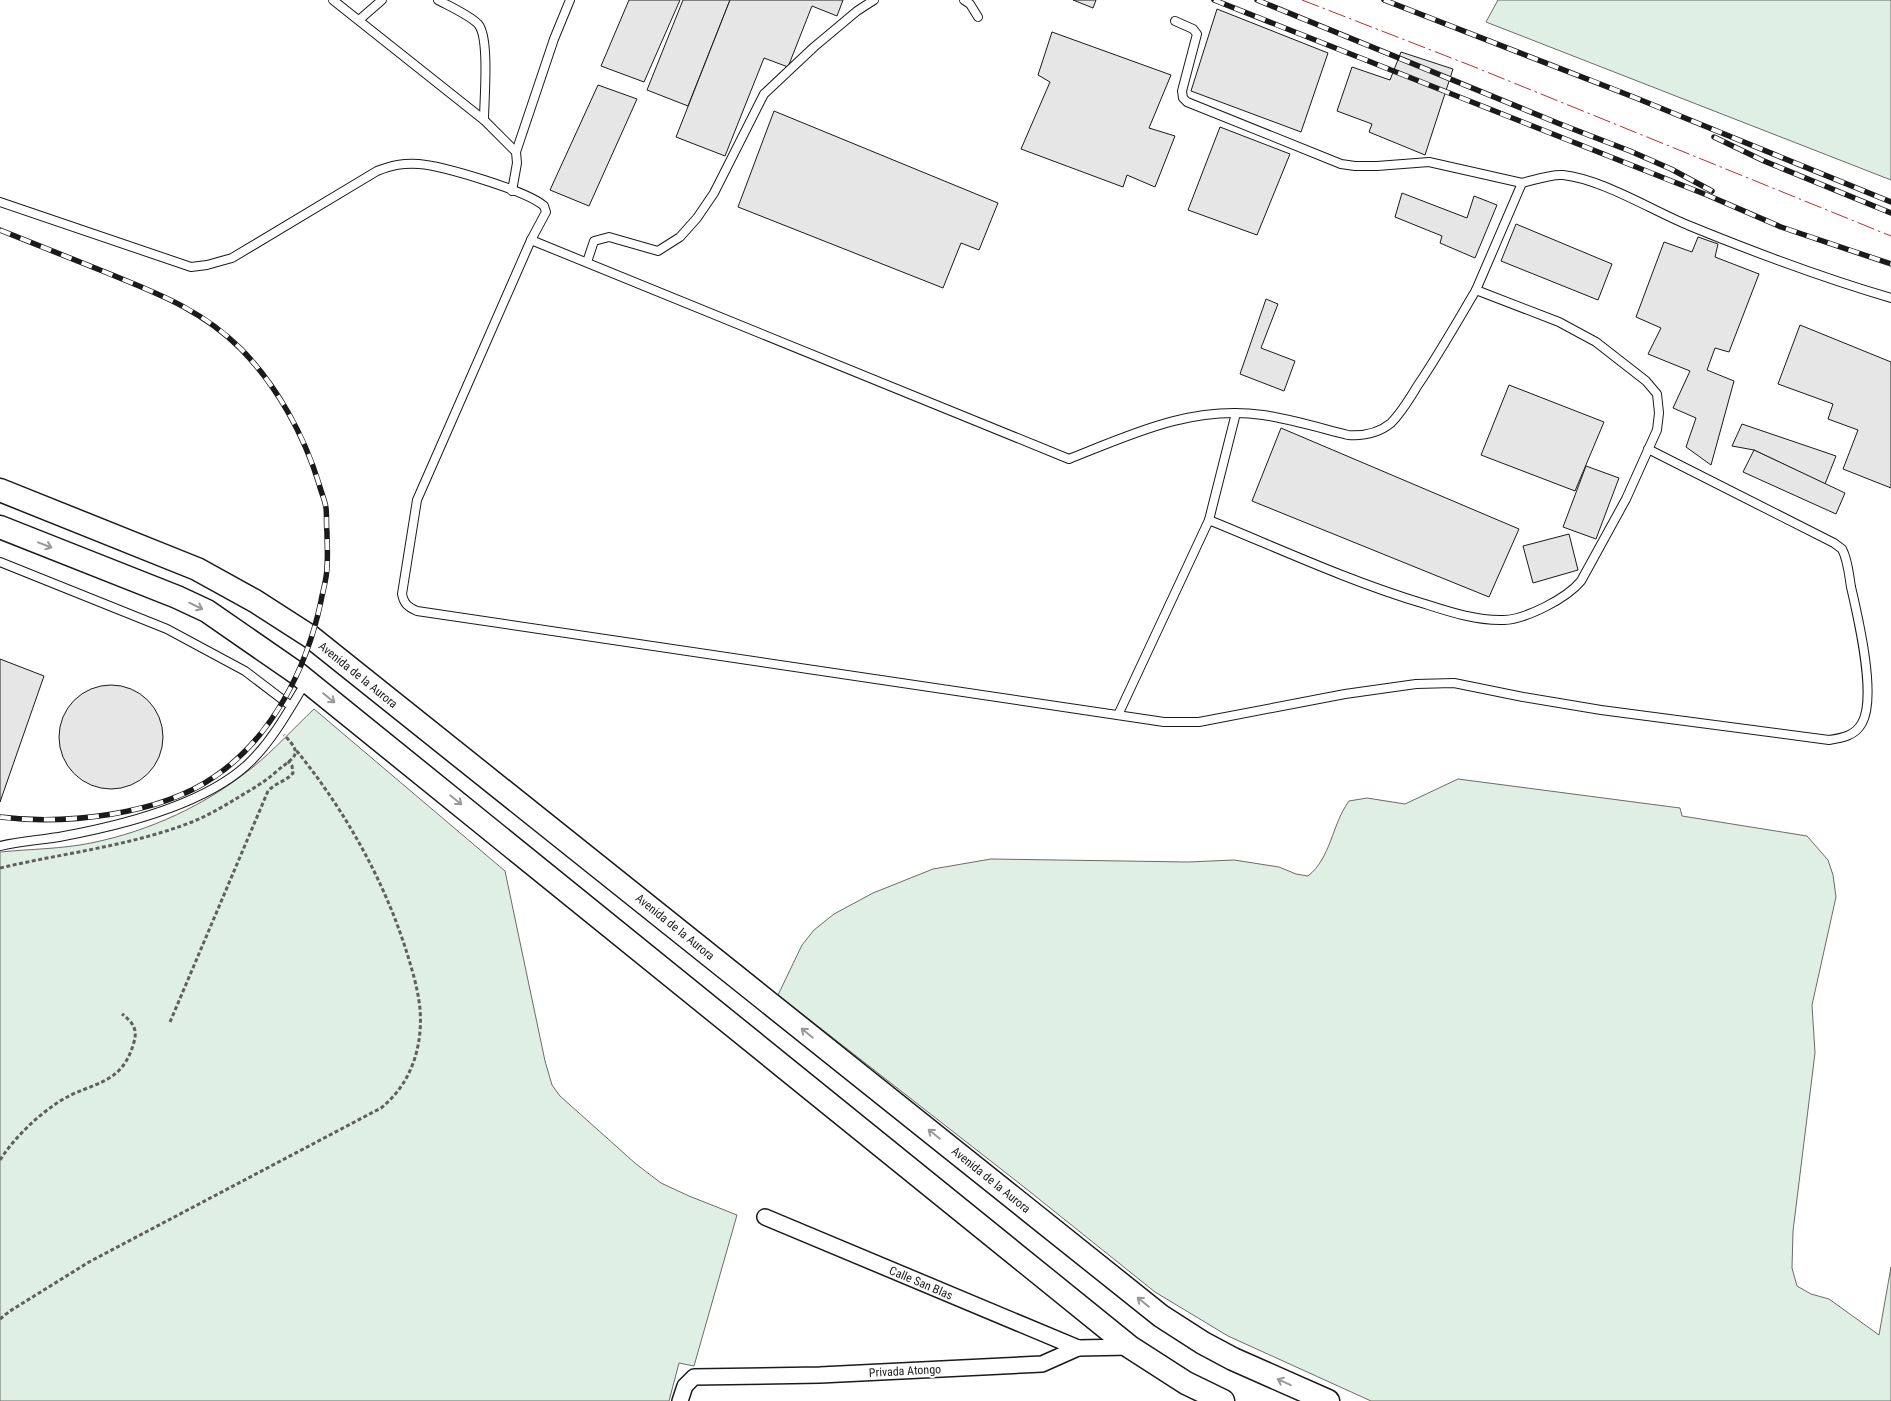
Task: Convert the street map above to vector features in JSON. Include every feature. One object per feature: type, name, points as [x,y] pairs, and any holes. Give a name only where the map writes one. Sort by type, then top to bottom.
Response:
[{"type":"main road","name":"Avenida de la Aurora","points":[[0,490],[197,569],[255,601],[311,637],[1161,1316],[1234,1359],[1328,1401]]},
{"type":"main road","points":[[0,527],[177,597],[207,612],[307,680],[1130,1346],[1186,1383],[1223,1401]]},
{"type":"street","name":"Calle San Blas","points":[[765,1218],[1078,1348]]},
{"type":"street","name":"Privada Atongo","points":[[682,1396],[689,1381],[694,1377],[820,1375],[1042,1364],[1078,1348],[1130,1346]]},
{"type":"lane","points":[[333,0],[484,120],[516,152]]},
{"type":"lane","points":[[359,20],[382,0]]},
{"type":"lane","points":[[438,0],[476,22],[482,32],[485,52],[484,120]]},
{"type":"lane","points":[[512,191],[517,163],[516,152],[554,39],[570,0]]},
{"type":"lane","points":[[587,262],[594,241],[609,237],[658,251],[680,237],[697,218],[714,193],[764,94],[814,47],[857,11],[874,0]]},
{"type":"lane","points":[[964,0],[970,4],[978,17]]},
{"type":"lane","points":[[1175,21],[1193,29],[1197,34],[1182,91],[1183,98],[1187,102],[1341,164],[1377,166],[1429,162],[1522,183],[1561,175],[1582,180],[1602,186],[1689,226],[1850,286],[1891,298]]},
{"type":"lane","points":[[0,202],[191,266],[207,266],[232,258],[377,171],[394,164],[421,164],[470,175],[541,204],[546,212],[531,240],[417,500],[402,585],[403,602],[417,611],[1164,722],[1199,722],[1345,694],[1416,684],[1454,683],[1601,710],[1829,740],[1846,737],[1853,733],[1864,721],[1868,698],[1863,639],[1842,550],[1834,543],[1648,449]]},
{"type":"lane","points":[[531,240],[1069,459],[1154,425],[1216,413],[1262,414],[1348,435],[1366,434],[1382,429],[1390,423],[1408,402],[1476,290],[1522,183]]},
{"type":"lane","points":[[1209,520],[1377,589],[1444,610],[1484,619],[1507,620],[1549,605],[1570,592],[1580,581],[1626,499],[1648,449],[1656,430],[1659,413],[1657,394],[1646,381],[1596,342],[1559,322],[1476,290]]},
{"type":"lane","points":[[1118,715],[1209,520],[1236,413]]},
{"type":"lane","points":[[0,562],[167,630],[245,671],[291,706]]},
{"type":"lane","points":[[0,846],[108,827],[193,799],[228,780],[251,761],[266,744],[307,680]]},
{"type":"path","points":[[0,1319],[89,1262],[381,1108],[401,1089],[412,1068],[418,1041],[420,1009],[412,969],[398,924],[383,889],[339,810],[319,779],[296,750]]},
{"type":"path","points":[[170,1022],[268,791],[274,784],[288,778],[293,773],[292,766],[288,761]]},
{"type":"path","points":[[0,1160],[6,1150],[35,1120],[60,1101],[101,1083],[123,1068],[131,1054],[137,1034],[132,1021],[122,1014]]},
{"type":"green space","points":[[1498,0],[1891,0],[1891,180],[1486,22]]},
{"type":"green space","points":[[314,709],[505,871],[545,1061],[552,1085],[560,1096],[636,1164],[661,1183],[737,1215],[694,1366],[679,1363],[669,1401],[0,1401],[0,852],[57,848],[91,843],[135,831],[177,815],[235,781],[253,767]]},
{"type":"green space","points":[[1458,779],[1680,808],[1682,816],[1807,836],[1828,860],[1833,875],[1836,897],[1812,1005],[1815,1053],[1793,1231],[1792,1268],[1797,1286],[1811,1294],[1829,1299],[1879,1335],[1891,1267],[1891,1401],[1371,1401],[1228,1336],[1155,1292],[778,995],[802,945],[814,930],[834,914],[873,893],[933,869],[991,859],[1188,862],[1234,860],[1279,867],[1296,874],[1308,876],[1322,860],[1343,810],[1349,801],[1367,798],[1405,804]]},
{"type":"building","points":[[629,0],[680,0],[644,82],[601,66]]},
{"type":"building","points":[[683,0],[730,0],[688,106],[647,90]]},
{"type":"building","points":[[730,0],[843,0],[837,16],[812,6],[788,67],[764,58],[725,156],[676,137]]},
{"type":"building","points":[[1073,0],[1096,0],[1093,8]]},
{"type":"building","points":[[1217,9],[1328,53],[1301,132],[1191,91]]},
{"type":"building","points":[[1052,32],[1171,75],[1149,128],[1175,136],[1155,187],[1127,175],[1123,187],[1021,149],[1050,82],[1038,75]]},
{"type":"building","points":[[1401,52],[1453,69],[1425,155],[1369,132],[1372,124],[1337,111],[1352,67],[1390,80]]},
{"type":"building","points":[[598,85],[637,99],[589,206],[550,190]]},
{"type":"building","points":[[774,111],[998,203],[979,250],[961,243],[943,288],[738,207]]},
{"type":"building","points":[[1220,127],[1290,154],[1257,235],[1188,210]]},
{"type":"building","points":[[1402,193],[1467,218],[1474,196],[1497,205],[1475,258],[1440,243],[1442,236],[1395,217]]},
{"type":"building","points":[[1516,224],[1612,264],[1598,300],[1501,261]]},
{"type":"building","points":[[1698,237],[1718,244],[1715,257],[1759,274],[1729,352],[1715,348],[1707,370],[1734,381],[1711,465],[1686,447],[1696,418],[1673,408],[1690,371],[1648,354],[1661,328],[1636,317],[1664,242],[1692,252]]},
{"type":"building","points":[[1266,299],[1278,304],[1261,348],[1295,361],[1284,391],[1240,374]]},
{"type":"building","points":[[1800,325],[1891,362],[1891,488],[1843,469],[1858,430],[1828,419],[1833,404],[1778,384]]},
{"type":"building","points":[[1509,385],[1604,422],[1575,491],[1481,455]]},
{"type":"building","points":[[1742,424],[1836,456],[1825,484],[1754,450],[1732,446]]},
{"type":"building","points":[[1281,428],[1519,529],[1489,597],[1252,501]]},
{"type":"building","points":[[1754,450],[1845,493],[1836,514],[1743,472]]},
{"type":"building","points":[[1586,466],[1619,478],[1596,539],[1563,527]]},
{"type":"building","points":[[1569,534],[1578,570],[1533,583],[1523,546]]},
{"type":"building","points":[[0,659],[44,676],[0,802]]},
{"type":"building","points":[[111,685],[131,689],[148,700],[159,717],[163,737],[159,757],[148,774],[131,785],[111,789],[91,785],[74,774],[63,757],[59,737],[63,717],[74,700],[91,689]]},
{"type":"railway","points":[[1214,0],[1707,195],[1781,227],[1891,264]]},
{"type":"railway","points":[[1257,0],[1630,151],[1671,169],[1712,191]]},
{"type":"railway","points":[[1384,0],[1636,98],[1891,202]]},
{"type":"railway","points":[[1714,137],[1764,161],[1891,213]]},
{"type":"railway","points":[[0,230],[177,303],[210,323],[241,349],[278,395],[306,447],[325,505],[327,554],[326,580],[315,626],[296,676],[270,722],[235,761],[214,777],[192,790],[139,808],[82,818],[26,819],[0,817]]},
{"type":"power","points":[[1302,0],[1472,66],[1891,236]]}]
